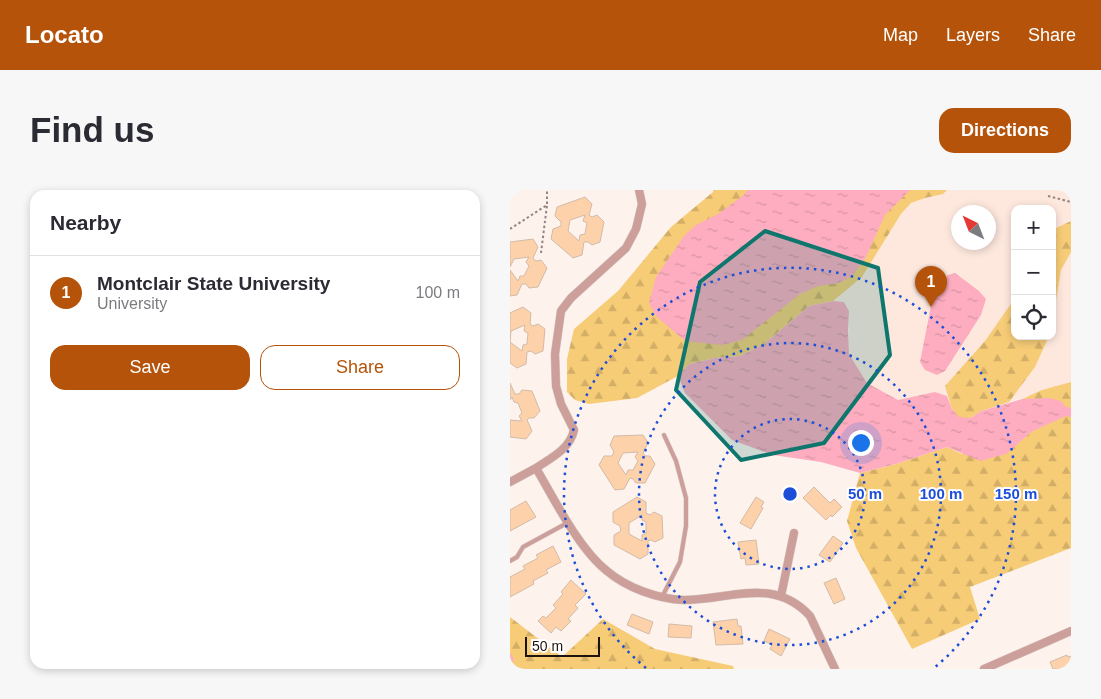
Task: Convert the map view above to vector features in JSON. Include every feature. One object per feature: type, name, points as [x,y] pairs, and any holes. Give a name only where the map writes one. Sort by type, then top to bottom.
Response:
[{"type":"street","points":[[510,482],[558,454],[572,439],[574,430],[561,404],[556,386],[555,354],[561,311],[571,298],[626,248],[636,229],[642,204],[639,190]]},
{"type":"street","points":[[536,468],[568,522],[606,571],[627,584],[662,597],[686,600],[757,593],[770,593],[781,596],[797,604],[810,616],[835,669]]},
{"type":"street","points":[[781,596],[794,533]]},
{"type":"street","points":[[984,669],[1071,630]]},
{"type":"lane","points":[[662,597],[680,562],[686,517],[686,498],[676,461],[664,435]]},
{"type":"lane","points":[[510,561],[516,557],[523,547],[568,522]]},
{"type":"path","points":[[541,253],[548,190]]},
{"type":"path","points":[[1048,196],[1071,202]]},
{"type":"path","points":[[510,229],[547,205]]},
{"type":"highlighted area","points":[[765,231],[878,268],[890,355],[824,443],[741,460],[676,390],[700,282]]},
{"type":"shaded area","points":[[947,190],[1071,190],[1071,382],[981,411],[935,392],[898,400],[867,383],[849,354],[849,311],[844,302],[833,301],[862,277],[901,214],[911,203],[942,194]]},
{"type":"green space","points":[[713,190],[947,190],[943,194],[911,203],[901,214],[862,277],[833,301],[809,306],[764,344],[740,356],[715,358],[689,364],[678,376],[637,398],[589,404],[575,400],[567,392],[567,359],[574,329],[618,291],[671,227],[713,192]]},
{"type":"green space","points":[[1071,221],[1071,252],[1061,270],[1056,300],[1056,250],[1056,228]]},
{"type":"green space","points":[[1011,304],[1011,340],[1047,340],[1035,367],[1009,402],[981,411],[971,418],[959,418],[952,409],[945,386],[985,341]]},
{"type":"green space","points":[[1071,382],[1071,548],[970,587],[980,619],[912,649],[856,548],[847,521],[860,473],[896,464],[947,447],[962,454],[1022,399],[1042,390]]},
{"type":"green space","points":[[510,617],[562,657],[603,619],[655,649],[733,666],[734,669],[510,669]]},
{"type":"water","points":[[747,190],[910,190],[885,215],[865,259],[852,276],[839,283],[818,286],[800,294],[742,340],[722,345],[685,341],[656,316],[649,303],[656,277],[684,236],[696,225],[718,214],[744,195]]},
{"type":"water","points":[[955,273],[979,291],[986,299],[981,315],[945,371],[937,375],[925,370],[920,362],[931,306],[948,275]]},
{"type":"water","points":[[833,301],[844,302],[849,311],[849,354],[867,383],[898,400],[935,392],[947,396],[952,409],[959,417],[971,418],[981,411],[1022,399],[1049,398],[1061,401],[1066,407],[1071,408],[1071,417],[1066,416],[1031,432],[1006,454],[980,461],[947,447],[896,464],[860,473],[821,462],[773,455],[732,440],[685,393],[678,376],[689,364],[715,358],[740,356],[764,344],[809,306]]},
{"type":"building","points":[[585,197],[592,204],[589,215],[592,217],[597,215],[604,222],[600,242],[592,245],[584,242],[582,255],[573,258],[551,239],[553,229],[561,226],[561,222],[555,216],[557,207]],"holes":[[[585,215],[583,221],[587,223],[585,234],[580,235],[579,241],[568,231],[570,220]]]},
{"type":"building","points":[[533,239],[538,247],[533,258],[536,261],[541,260],[547,268],[538,287],[529,288],[526,284],[522,284],[517,295],[510,296],[510,270],[518,281],[520,276],[524,276],[529,266],[526,262],[529,257],[514,259],[510,267],[510,242]]},
{"type":"building","points":[[523,307],[531,313],[530,324],[533,326],[538,324],[545,329],[543,351],[535,354],[531,351],[527,352],[526,364],[517,368],[510,363],[510,342],[510,313]],"holes":[[[525,325],[524,331],[528,333],[527,344],[523,345],[522,351],[510,342],[511,331]]]},
{"type":"building","points":[[510,383],[515,394],[519,394],[522,390],[532,391],[540,411],[534,418],[527,420],[532,431],[526,439],[510,437],[510,420],[522,421],[519,416],[522,413],[518,403],[514,402],[512,397],[510,400]]},
{"type":"building","points":[[643,435],[648,443],[643,453],[645,456],[650,456],[655,464],[645,483],[636,483],[630,478],[624,489],[615,490],[599,465],[604,456],[612,456],[614,452],[610,445],[614,436]],"holes":[[[638,452],[635,457],[638,461],[633,470],[628,470],[626,475],[618,463],[623,453]]]},
{"type":"building","points":[[814,487],[830,503],[834,499],[842,507],[826,520],[803,498]]},
{"type":"building","points":[[637,497],[646,502],[646,513],[650,515],[654,512],[662,516],[663,538],[655,542],[648,541],[648,554],[640,559],[614,545],[614,535],[621,531],[620,526],[613,522],[613,512]],"holes":[[[642,515],[642,520],[646,522],[646,533],[642,535],[642,541],[629,534],[629,523]]]},
{"type":"building","points":[[756,497],[764,502],[761,507],[763,508],[751,529],[740,523]]},
{"type":"building","points":[[526,501],[536,517],[510,531],[510,510]]},
{"type":"building","points":[[833,536],[843,543],[830,562],[819,555]]},
{"type":"building","points":[[756,540],[759,564],[746,565],[745,558],[741,559],[738,542]]},
{"type":"building","points":[[553,546],[561,562],[546,570],[548,573],[533,581],[534,584],[510,597],[510,577],[525,569],[523,566],[538,558],[536,555]]},
{"type":"building","points":[[836,578],[845,599],[834,604],[824,583]]},
{"type":"building","points":[[571,580],[586,594],[575,605],[578,608],[568,619],[571,621],[561,631],[556,627],[551,633],[538,621],[543,616],[546,618],[556,608],[553,605],[563,594],[561,592]]},
{"type":"building","points":[[632,614],[653,622],[649,634],[627,625]]},
{"type":"building","points":[[737,619],[738,626],[741,626],[743,644],[716,645],[713,622]]},
{"type":"building","points":[[669,624],[692,626],[691,638],[668,637]]},
{"type":"building","points":[[769,629],[790,639],[781,656],[770,649],[772,645],[764,641]]},
{"type":"building","points":[[1067,655],[1068,657],[1071,656],[1071,669],[1053,669],[1050,662]]},
{"type":"waterway","points":[[510,655],[512,659],[511,669]]},
{"type":"place","name":"Montclair State University","points":[[931,307]]}]
